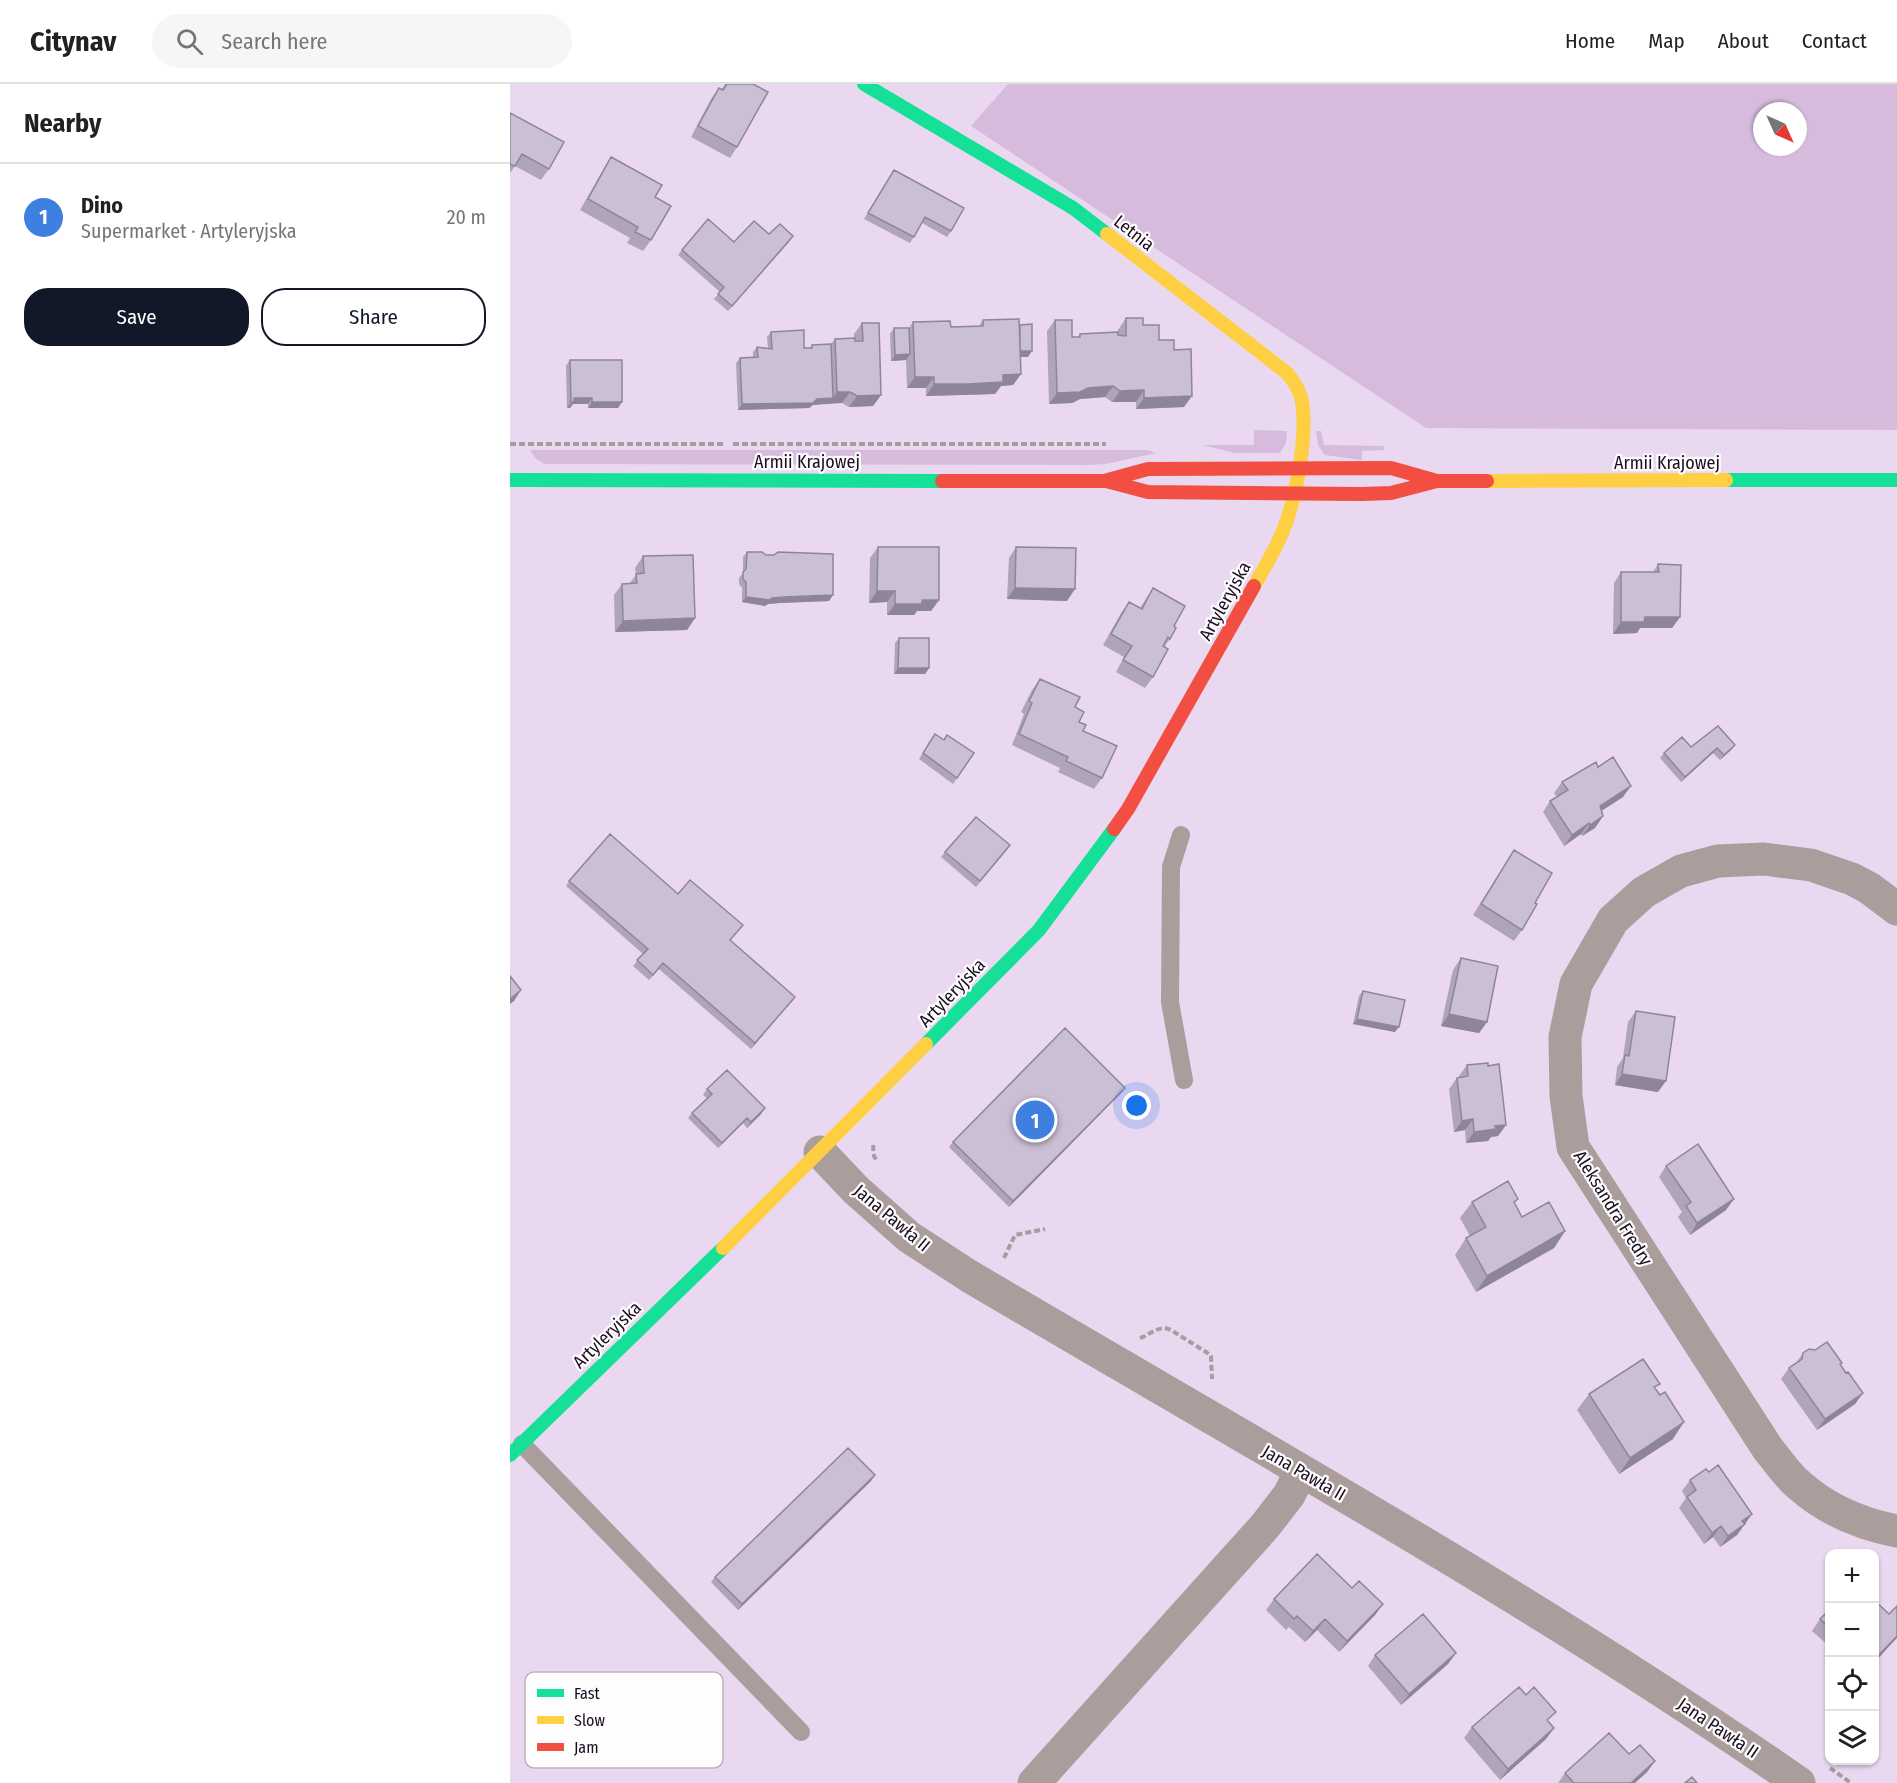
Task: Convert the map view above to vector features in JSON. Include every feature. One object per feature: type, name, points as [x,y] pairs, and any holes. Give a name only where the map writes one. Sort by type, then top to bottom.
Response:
[{"type":"street","name":"Letnia","points":[[864,84],[1073,208],[1287,373],[1298,388],[1302,405],[1300,469]]},
{"type":"street","name":"Armii Krajowej","points":[[1104,481],[1148,469],[1391,468],[1437,481]]},
{"type":"street","name":"Artyleryjska","points":[[516,1450],[820,1152],[1039,930],[1128,809],[1277,545],[1285,527],[1300,469]]},
{"type":"street","name":"Armii Krajowej","points":[[510,480],[1104,481],[1148,492],[1295,493],[1391,493],[1437,481],[1897,480]]},
{"type":"street","name":"Aleksandra Fredry","points":[[1897,909],[1869,888],[1852,879],[1810,865],[1764,860],[1718,861],[1681,871],[1644,892],[1613,920],[1576,984],[1565,1037],[1566,1096],[1573,1147],[1768,1449],[1798,1485],[1836,1512],[1897,1531]]},
{"type":"street","name":"Jana Pawła II","points":[[820,1152],[856,1190],[909,1237],[969,1276],[1301,1471],[1624,1666],[1798,1783]]},
{"type":"street","points":[[1034,1783],[1265,1526],[1289,1495],[1301,1471]]},
{"type":"lane","points":[[1181,835],[1171,867],[1170,1002],[1184,1080]]},
{"type":"lane","points":[[516,1450],[801,1732]]},
{"type":"path","points":[[510,444],[1112,444]]},
{"type":"path","points":[[1003,1259],[1016,1235],[1045,1229]]},
{"type":"shaded area","points":[[1008,84],[1897,84],[1897,430],[1426,428],[971,126]]},
{"type":"shaded area","points":[[1254,430],[1287,431],[1286,443],[1280,453],[1234,453],[1203,445],[1254,445]]},
{"type":"shaded area","points":[[1316,431],[1321,431],[1324,445],[1384,446],[1384,450],[1362,451],[1362,460],[1325,455],[1318,445]]},
{"type":"shaded area","points":[[530,450],[1147,450],[1156,453],[1090,465],[545,464],[536,459]]},
{"type":"building","points":[[727,84],[753,84],[768,92],[737,147],[698,126],[719,88],[723,90]]},
{"type":"building","points":[[510,113],[564,142],[549,169],[522,154],[515,166],[510,164]]},
{"type":"building","points":[[611,157],[662,185],[655,197],[671,206],[651,240],[635,232],[638,227],[588,199]]},
{"type":"building","points":[[894,170],[964,208],[951,231],[925,217],[914,237],[868,213]]},
{"type":"building","points":[[708,219],[734,242],[754,221],[769,234],[780,224],[793,236],[732,306],[718,294],[724,287],[682,250]]},
{"type":"building","points":[[1126,318],[1143,318],[1143,325],[1159,325],[1159,340],[1174,340],[1174,350],[1191,349],[1192,396],[1144,398],[1144,390],[1120,391],[1113,386],[1088,388],[1080,392],[1057,393],[1055,320],[1072,320],[1072,337],[1080,337],[1080,334],[1118,332],[1118,335],[1126,336]]},
{"type":"building","points":[[1019,319],[1021,374],[1003,375],[1003,382],[968,384],[934,384],[934,377],[915,377],[913,322],[950,321],[951,327],[983,326],[983,320]]},
{"type":"building","points":[[862,323],[879,323],[881,395],[857,396],[850,392],[837,392],[835,339],[855,338],[855,341],[863,341]]},
{"type":"building","points":[[1032,324],[1032,351],[1020,351],[1020,325]]},
{"type":"building","points":[[894,328],[909,328],[910,354],[895,355]]},
{"type":"building","points":[[804,330],[804,348],[831,344],[833,398],[817,399],[813,403],[742,404],[740,358],[758,357],[757,347],[772,349],[771,332]]},
{"type":"building","points":[[570,360],[622,360],[622,402],[592,402],[592,398],[574,398],[574,402],[571,402]]},
{"type":"building","points":[[878,547],[939,547],[939,600],[922,600],[922,604],[895,604],[895,591],[877,591]]},
{"type":"building","points":[[1016,547],[1076,548],[1075,589],[1015,588]]},
{"type":"building","points":[[747,552],[762,552],[766,555],[774,555],[778,552],[833,554],[833,595],[784,597],[769,600],[746,597],[743,572],[746,569]]},
{"type":"building","points":[[693,555],[695,618],[623,621],[622,584],[637,583],[636,574],[644,573],[643,556]]},
{"type":"building","points":[[1658,564],[1681,565],[1680,617],[1645,617],[1644,622],[1621,622],[1621,572],[1659,572]]},
{"type":"building","points":[[1153,588],[1185,606],[1170,639],[1168,637],[1163,646],[1168,649],[1153,677],[1123,660],[1132,646],[1111,634],[1129,602],[1142,609]]},
{"type":"building","points":[[899,638],[929,638],[929,668],[898,668]]},
{"type":"building","points":[[1040,679],[1080,697],[1075,707],[1084,712],[1079,722],[1086,725],[1083,731],[1117,746],[1102,778],[1066,761],[1068,757],[1019,734],[1032,703],[1029,701]]},
{"type":"building","points":[[1718,726],[1735,745],[1724,755],[1717,748],[1685,777],[1664,753],[1682,737],[1691,747]]},
{"type":"building","points":[[935,734],[944,740],[947,735],[974,753],[957,778],[923,753]]},
{"type":"building","points":[[1613,757],[1631,786],[1600,806],[1603,816],[1572,835],[1550,801],[1568,790],[1562,782],[1596,762],[1598,767]]},
{"type":"building","points":[[976,817],[1010,845],[980,881],[945,852]]},
{"type":"building","points":[[610,834],[678,894],[690,880],[743,925],[730,940],[795,997],[755,1043],[663,963],[653,975],[637,960],[648,949],[569,881]]},
{"type":"building","points":[[1514,850],[1552,873],[1522,930],[1481,904]]},
{"type":"building","points":[[1461,958],[1498,966],[1487,1022],[1449,1014]]},
{"type":"building","points":[[510,976],[521,990],[510,999]]},
{"type":"building","points":[[1363,991],[1405,1000],[1399,1027],[1357,1019]]},
{"type":"building","points":[[1636,1011],[1675,1017],[1666,1081],[1622,1074],[1625,1055],[1629,1056]]},
{"type":"building","points":[[1065,1028],[1125,1088],[1013,1201],[953,1142]]},
{"type":"building","points":[[1488,1063],[1488,1066],[1499,1064],[1506,1125],[1474,1132],[1473,1119],[1462,1121],[1457,1078],[1468,1076],[1467,1065]]},
{"type":"building","points":[[727,1070],[765,1108],[751,1122],[747,1118],[722,1143],[692,1113],[712,1094],[707,1089]]},
{"type":"building","points":[[1698,1144],[1734,1199],[1697,1223],[1686,1206],[1691,1202],[1666,1166]]},
{"type":"building","points":[[1508,1181],[1518,1199],[1514,1202],[1522,1217],[1549,1202],[1565,1231],[1487,1276],[1466,1238],[1486,1227],[1472,1202]]},
{"type":"building","points":[[1827,1342],[1842,1363],[1840,1364],[1846,1373],[1848,1372],[1863,1393],[1825,1419],[1789,1368],[1802,1359],[1803,1353],[1809,1349],[1815,1350]]},
{"type":"building","points":[[1643,1359],[1660,1384],[1654,1387],[1660,1395],[1665,1392],[1684,1422],[1630,1458],[1589,1394]]},
{"type":"building","points":[[848,1448],[875,1475],[742,1604],[715,1577]]},
{"type":"building","points":[[1718,1465],[1752,1514],[1742,1521],[1745,1524],[1728,1536],[1721,1526],[1712,1533],[1687,1497],[1696,1490],[1690,1480],[1706,1469],[1709,1472]]},
{"type":"building","points":[[1317,1554],[1352,1588],[1359,1581],[1383,1604],[1347,1641],[1325,1619],[1313,1631],[1297,1616],[1294,1619],[1274,1599]]},
{"type":"building","points":[[1879,1605],[1889,1614],[1897,1606],[1897,1636],[1879,1655]]},
{"type":"building","points":[[1423,1614],[1456,1653],[1409,1694],[1375,1655]]},
{"type":"building","points":[[1825,1614],[1825,1624],[1820,1619]]},
{"type":"building","points":[[1519,1687],[1526,1695],[1534,1687],[1556,1712],[1547,1720],[1554,1728],[1508,1769],[1472,1727]]},
{"type":"building","points":[[1609,1733],[1629,1754],[1640,1745],[1655,1761],[1631,1783],[1574,1783],[1565,1773]]},
{"type":"building","points":[[1692,1777],[1697,1783],[1685,1783]]},
{"type":"traffic: fast","points":[[864,84],[1073,208],[1107,234]]},
{"type":"traffic: fast","points":[[510,480],[942,481]]},
{"type":"traffic: fast","points":[[1726,480],[1897,480]]},
{"type":"traffic: fast","points":[[926,1044],[1039,930],[1114,829]]},
{"type":"traffic: fast","points":[[510,1455],[723,1248]]},
{"type":"traffic: slow","points":[[1107,234],[1287,373],[1300,394],[1303,412],[1302,447],[1292,503],[1279,540],[1254,586]]},
{"type":"traffic: slow","points":[[1487,481],[1726,480]]},
{"type":"traffic: slow","points":[[723,1248],[926,1044]]},
{"type":"traffic: jam","points":[[942,481],[1104,481],[1148,469],[1391,468],[1437,481]]},
{"type":"traffic: jam","points":[[1106,481],[1148,492],[1362,494],[1391,493],[1437,481],[1487,481]]},
{"type":"traffic: jam","points":[[1114,829],[1128,809],[1254,586]]},
{"type":"place","name":"Dino","points":[[1035,1120]]}]
